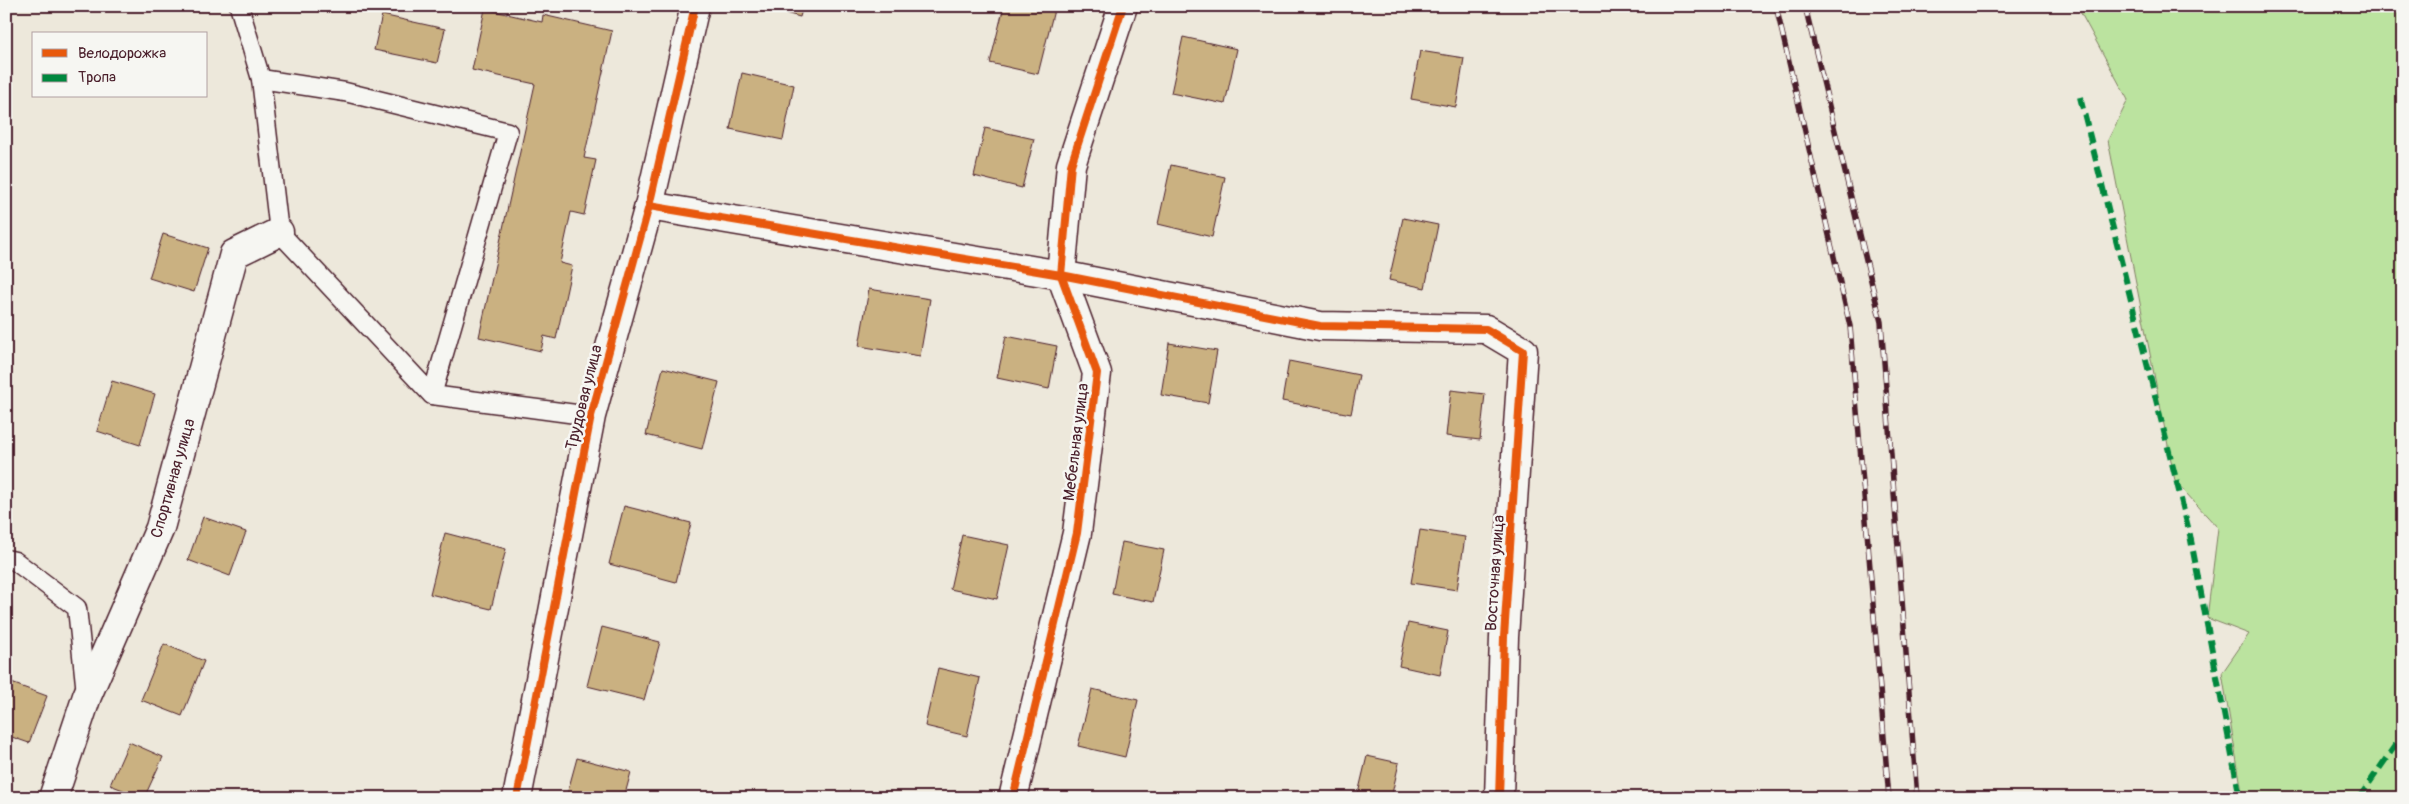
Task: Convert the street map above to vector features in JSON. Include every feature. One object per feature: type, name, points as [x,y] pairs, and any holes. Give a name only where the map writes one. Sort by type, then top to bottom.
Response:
[{"type":"street","name":"Трудовая улица","points":[[517,798],[591,416],[649,206],[695,6]]},
{"type":"street","name":"Мебельная улица","points":[[1013,798],[1077,534],[1097,373],[1061,275],[1071,165],[1123,6]]},
{"type":"street","points":[[649,206],[1061,275]]},
{"type":"street","name":"Спортивная улица","points":[[53,798],[87,696],[160,528],[234,254],[279,232]]},
{"type":"street","name":"Восточная улица","points":[[1061,275],[1320,326],[1486,329],[1523,351],[1504,638],[1499,798]]},
{"type":"lane","points":[[238,6],[261,79],[279,232],[432,395],[591,416]]},
{"type":"lane","points":[[261,79],[345,92],[508,132],[432,395]]},
{"type":"lane","points":[[6,559],[15,561],[77,608],[87,696]]},
{"type":"green space","points":[[2077,6],[2403,6],[2403,798],[2243,798],[2222,673],[2249,634],[2207,618],[2218,528],[2175,481],[2108,140],[2128,100]]},
{"type":"building","points":[[759,6],[803,6],[800,17]]},
{"type":"building","points":[[1004,6],[1039,6],[1054,10],[1038,74],[990,63]]},
{"type":"building","points":[[485,9],[542,22],[543,15],[612,31],[584,158],[596,160],[584,215],[571,212],[560,263],[572,266],[556,339],[544,336],[541,351],[479,337],[535,84],[472,70]]},
{"type":"building","points":[[382,15],[445,29],[437,63],[374,50]]},
{"type":"building","points":[[1183,37],[1237,49],[1225,104],[1171,93]]},
{"type":"building","points":[[1420,51],[1464,58],[1456,107],[1411,99]]},
{"type":"building","points":[[742,73],[794,85],[783,140],[730,129]]},
{"type":"building","points":[[985,128],[1034,139],[1022,188],[974,176]]},
{"type":"building","points":[[1171,165],[1225,177],[1212,237],[1158,224]]},
{"type":"building","points":[[1403,218],[1438,225],[1425,288],[1389,280]]},
{"type":"building","points":[[163,234],[208,248],[194,292],[149,278]]},
{"type":"building","points":[[869,289],[930,299],[920,356],[859,346]]},
{"type":"building","points":[[1006,336],[1057,346],[1049,389],[997,378]]},
{"type":"building","points":[[1169,343],[1217,351],[1208,403],[1161,395]]},
{"type":"building","points":[[1289,361],[1359,375],[1351,414],[1282,401]]},
{"type":"building","points":[[663,368],[719,382],[702,449],[646,435]]},
{"type":"building","points":[[112,381],[155,394],[140,445],[97,431]]},
{"type":"building","points":[[1451,390],[1485,394],[1480,440],[1446,436]]},
{"type":"building","points":[[624,506],[691,523],[676,582],[609,564]]},
{"type":"building","points":[[203,517],[246,532],[230,576],[188,560]]},
{"type":"building","points":[[1420,530],[1465,537],[1457,590],[1411,583]]},
{"type":"building","points":[[445,533],[506,549],[491,609],[430,594]]},
{"type":"building","points":[[962,535],[1009,545],[997,599],[950,589]]},
{"type":"building","points":[[1122,542],[1164,550],[1153,602],[1112,594]]},
{"type":"building","points":[[1408,623],[1448,631],[1440,675],[1399,666]]},
{"type":"building","points":[[602,627],[660,642],[644,700],[587,686]]},
{"type":"building","points":[[164,644],[204,661],[182,716],[141,700]]},
{"type":"building","points":[[938,668],[980,678],[967,736],[925,726]]},
{"type":"building","points":[[6,681],[47,696],[29,743],[6,735]]},
{"type":"building","points":[[1092,689],[1138,700],[1125,757],[1078,746]]},
{"type":"building","points":[[129,742],[163,757],[144,798],[110,785]]},
{"type":"building","points":[[1367,756],[1399,763],[1391,798],[1357,798]]},
{"type":"building","points":[[577,758],[631,772],[624,798],[566,798]]},
{"type":"railway","points":[[1776,6],[1850,326],[1889,798]]},
{"type":"railway","points":[[1805,6],[1881,322],[1917,798]]},
{"type":"marked path","points":[[2080,97],[2190,535],[2240,798]]},
{"type":"marked path","points":[[2359,798],[2403,734]]},
{"type":"cycle path","points":[[517,798],[591,416],[649,206],[695,6]]},
{"type":"cycle path","points":[[1013,798],[1077,533],[1097,373],[1061,275],[1071,165],[1123,6]]},
{"type":"cycle path","points":[[649,206],[1061,275],[1320,326],[1486,329],[1523,351],[1504,637],[1499,798]]}]
